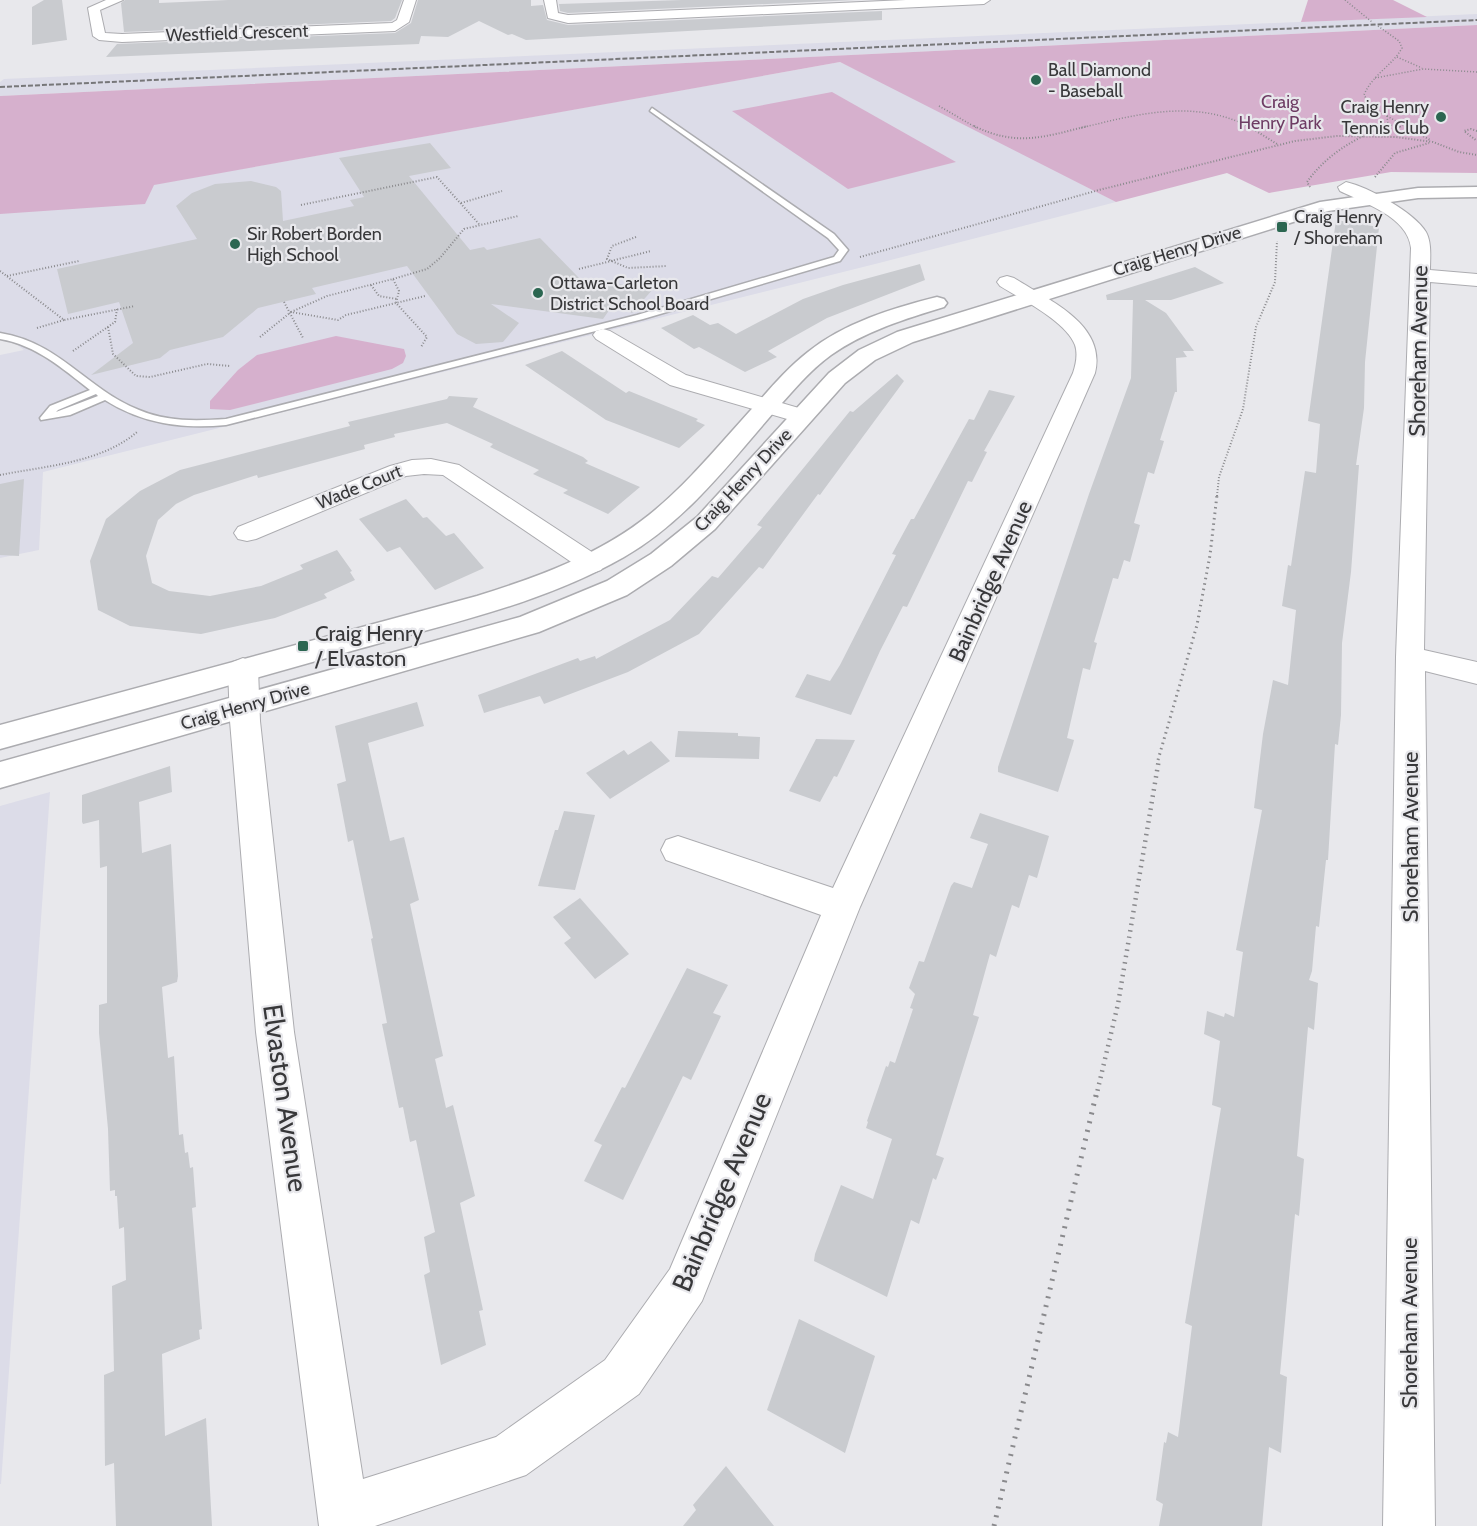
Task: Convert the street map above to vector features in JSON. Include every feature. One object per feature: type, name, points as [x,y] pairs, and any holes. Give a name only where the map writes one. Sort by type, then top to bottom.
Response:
[{"type":"street","name":"Westfield Crescent","points":[[117,0],[94,8],[99,36],[122,38],[395,27],[403,22],[410,0]]},
{"type":"street","points":[[550,0],[552,15],[568,19],[984,0]]},
{"type":"street","name":"Craig Henry Drive","points":[[0,737],[243,688],[529,626],[617,588],[661,560],[706,523],[801,416],[850,366],[885,346],[1018,290],[1287,199],[1422,179],[1477,178]]},
{"type":"street","name":"Craig Henry Drive","points":[[0,775],[545,584],[592,564],[615,552],[660,519],[794,375],[838,341],[896,316],[1018,290],[1265,224],[1326,206],[1362,188],[1418,193],[1477,192]]},
{"type":"street","name":"Shoreham Avenue","points":[[1362,188],[1406,221],[1418,234],[1421,275],[1410,657],[1409,1526]]},
{"type":"street","points":[[1421,275],[1477,280]]},
{"type":"street","name":"Bainbridge Avenue","points":[[344,1519],[509,1458],[622,1377],[686,1285],[842,907],[1084,374],[1088,353],[1080,335],[1018,290]]},
{"type":"street","points":[[603,335],[678,380],[801,416]]},
{"type":"street","name":"Wade Court","points":[[247,533],[398,471],[415,466],[429,466],[451,471],[592,564]]},
{"type":"street","points":[[1410,657],[1477,674]]},
{"type":"street","name":"Elvaston Avenue","points":[[243,688],[275,1032],[344,1519]]},
{"type":"street","points":[[678,850],[842,907]]},
{"type":"lane","points":[[3,337],[38,347],[60,360],[124,407],[156,420],[178,425],[226,422],[640,317],[837,259],[844,250],[831,236],[652,110]]},
{"type":"path","points":[[1345,0],[1372,22]]},
{"type":"path","points":[[1378,26],[1401,44],[1397,57],[1368,84],[1364,95],[1371,106],[1433,142],[1459,152],[1477,155]]},
{"type":"path","points":[[1397,57],[1423,69]]},
{"type":"path","points":[[1375,78],[1423,69],[1477,72]]},
{"type":"path","points":[[939,106],[983,131],[1013,139],[1035,139],[1151,111],[1175,109],[1205,112],[1238,121],[1277,144]]},
{"type":"path","points":[[1387,116],[1388,125]]},
{"type":"path","points":[[1310,187],[1307,182],[1334,152],[1388,125],[1407,128]]},
{"type":"path","points":[[1477,131],[1471,129],[1464,131],[1477,141]]},
{"type":"path","points":[[837,259],[866,256],[1099,190],[1277,144],[1317,138],[1363,136],[1433,142]]},
{"type":"path","points":[[1362,188],[1395,153],[1433,142]]},
{"type":"path","points":[[301,205],[437,177],[479,224]]},
{"type":"path","points":[[460,203],[502,191]]},
{"type":"path","points":[[260,337],[291,312],[327,296],[427,269],[440,258],[464,229],[518,216]]},
{"type":"path","points":[[994,1526],[1118,1004],[1161,745],[1197,625],[1210,555],[1219,477],[1243,409],[1256,327],[1275,282],[1278,243],[1272,228],[1265,224]]},
{"type":"path","points":[[636,237],[610,248],[606,254],[610,261],[634,269],[667,266]]},
{"type":"path","points":[[579,269],[651,251]]},
{"type":"path","points":[[7,276],[79,261]]},
{"type":"path","points":[[0,271],[64,320],[135,306]]},
{"type":"path","points":[[393,279],[399,291],[396,301]]},
{"type":"path","points":[[371,285],[380,296],[396,301],[427,337],[421,347]]},
{"type":"path","points":[[291,312],[338,320],[346,315],[396,301],[425,296]]},
{"type":"path","points":[[285,302],[303,338]]},
{"type":"path","points":[[60,360],[115,322],[117,309]]},
{"type":"path","points":[[108,327],[113,354],[136,376],[150,377],[207,364],[230,366]]},
{"type":"path","points":[[0,475],[104,453],[133,438],[141,428]]},
{"type":"shaded area","points":[[1477,14],[1477,25],[0,96],[0,82],[4,79]]},
{"type":"shaded area","name":"Sir Robert Borden High School","points":[[840,62],[910,95],[1116,202],[43,472],[39,550],[0,558],[0,355],[24,350],[0,332],[0,212]]},
{"type":"shaded area","points":[[50,792],[1,1484],[0,1484],[0,806]]},
{"type":"green space","points":[[1308,0],[1393,0],[1427,17],[1301,22]]},
{"type":"green space","name":"Craig Henry Park","points":[[1477,25],[1477,173],[1391,172],[1269,193],[1227,173],[1116,202],[840,62],[154,185],[145,204],[0,214],[0,96]]},
{"type":"green space","points":[[832,92],[956,162],[848,189],[732,111]]},
{"type":"green space","points":[[336,336],[404,349],[406,356],[403,363],[392,369],[230,410],[210,409],[210,401],[238,370],[257,355]]},
{"type":"building","points":[[44,0],[62,0],[67,40],[32,45],[32,7]]},
{"type":"building","points":[[125,0],[159,0],[159,3],[228,0],[402,0],[395,18],[391,21],[124,32],[121,3]]},
{"type":"building","points":[[418,0],[531,0],[531,6],[543,5],[547,20],[568,25],[882,11],[882,20],[526,40],[512,34],[508,35],[479,21],[448,37],[421,36],[419,44],[106,57],[117,44],[395,33],[411,23]]},
{"type":"building","points":[[682,0],[855,0],[568,13],[560,11],[559,4]]},
{"type":"building","name":"Sir Robert Borden High School","points":[[430,143],[451,168],[409,176],[470,250],[484,247],[487,250],[540,238],[580,279],[653,289],[632,313],[615,302],[603,319],[491,304],[519,323],[503,342],[476,344],[457,334],[407,266],[312,288],[316,294],[258,308],[223,337],[170,350],[160,358],[91,375],[133,343],[119,302],[68,314],[57,269],[197,239],[176,206],[192,193],[215,184],[251,181],[276,187],[281,191],[283,221],[354,206],[350,200],[364,197],[339,158]]},
{"type":"building","points":[[1336,220],[1379,227],[1365,362],[1364,408],[1356,465],[1359,465],[1351,572],[1342,643],[1341,715],[1338,745],[1335,744],[1328,860],[1326,860],[1319,927],[1316,926],[1312,971],[1309,980],[1318,983],[1314,1030],[1308,1027],[1297,1156],[1304,1159],[1299,1216],[1295,1214],[1280,1374],[1287,1377],[1281,1453],[1269,1447],[1262,1526],[1159,1526],[1163,1504],[1156,1500],[1164,1442],[1166,1443],[1168,1432],[1178,1437],[1192,1326],[1185,1323],[1221,1108],[1212,1105],[1220,1041],[1204,1034],[1207,1011],[1224,1017],[1225,1013],[1234,1017],[1243,952],[1236,950],[1262,810],[1254,808],[1263,734],[1273,680],[1288,685],[1296,610],[1282,606],[1288,565],[1291,566],[1305,471],[1316,473],[1320,424],[1308,421]]},
{"type":"building","points":[[920,264],[925,280],[827,318],[768,351],[777,357],[745,372],[699,347],[694,349],[661,328],[693,315],[710,325],[718,323],[736,334],[803,299],[843,285]]},
{"type":"building","points":[[1195,267],[1224,283],[1171,300],[1145,300],[1166,313],[1194,351],[1183,351],[1187,357],[1176,358],[1177,392],[1175,392],[1160,440],[1164,441],[1154,474],[1148,472],[1134,523],[1140,525],[1130,562],[1124,560],[1118,579],[1113,578],[1094,642],[1097,643],[1090,670],[1083,668],[1067,738],[1074,740],[1058,792],[998,772],[998,767],[1089,494],[1131,378],[1133,300],[1107,300],[1106,295]]},
{"type":"building","points":[[562,351],[626,393],[629,391],[698,419],[696,421],[705,425],[679,448],[606,420],[525,365]]},
{"type":"building","points":[[897,374],[904,381],[820,495],[818,494],[763,569],[759,567],[699,634],[628,672],[544,704],[540,696],[484,713],[478,695],[578,658],[580,661],[595,656],[596,659],[670,620],[712,576],[718,578],[762,527],[757,525],[850,411],[853,412]]},
{"type":"building","points":[[989,390],[1015,396],[984,451],[987,452],[972,482],[968,481],[907,607],[903,606],[851,715],[795,697],[807,674],[830,681],[896,555],[892,554],[911,519],[914,519],[969,419],[974,420]]},
{"type":"building","points":[[449,396],[478,398],[473,407],[583,457],[588,461],[585,463],[640,487],[608,514],[563,493],[568,490],[533,474],[539,470],[490,447],[493,444],[447,423],[394,434],[395,437],[364,445],[365,449],[258,478],[257,475],[194,495],[176,504],[158,520],[146,556],[152,583],[169,591],[210,596],[261,586],[303,569],[300,565],[337,550],[352,571],[350,572],[355,580],[324,594],[327,598],[275,618],[201,634],[130,626],[98,610],[90,561],[106,519],[140,491],[180,470],[350,426],[348,422],[447,399]]},
{"type":"building","points":[[24,479],[19,556],[0,555],[0,484]]},
{"type":"building","points":[[406,499],[423,518],[427,517],[446,536],[454,533],[484,568],[435,590],[400,547],[387,552],[359,519]]},
{"type":"building","points":[[417,702],[424,726],[368,743],[390,841],[404,837],[419,900],[410,904],[443,1056],[435,1059],[446,1108],[453,1105],[475,1196],[460,1203],[483,1310],[479,1311],[486,1345],[441,1365],[424,1275],[430,1272],[424,1237],[435,1232],[416,1140],[410,1142],[403,1107],[399,1108],[382,1024],[387,1023],[371,939],[373,938],[353,840],[348,842],[337,784],[346,781],[335,726]]},
{"type":"building","points":[[678,731],[738,733],[738,736],[760,737],[759,759],[675,757]]},
{"type":"building","points":[[816,739],[855,740],[837,777],[834,776],[820,802],[789,791]]},
{"type":"building","points":[[651,741],[670,761],[610,799],[586,773],[624,750],[628,755]]},
{"type":"building","points":[[170,766],[172,792],[139,802],[142,853],[171,844],[178,976],[177,982],[162,987],[168,1058],[174,1056],[179,1135],[183,1134],[185,1153],[188,1152],[190,1168],[193,1167],[196,1207],[192,1208],[202,1329],[199,1330],[200,1339],[162,1354],[165,1436],[206,1418],[212,1526],[116,1526],[114,1463],[105,1466],[104,1375],[114,1371],[112,1286],[126,1280],[124,1227],[119,1229],[117,1196],[115,1196],[115,1190],[110,1191],[108,1129],[99,1033],[99,1005],[107,1003],[107,866],[100,868],[99,820],[83,824],[82,822],[82,795]]},
{"type":"building","points":[[564,811],[595,815],[575,890],[538,886],[555,830],[558,830]]},
{"type":"building","points":[[980,813],[1049,836],[1037,878],[1029,875],[1019,908],[1012,905],[996,957],[990,954],[973,1015],[979,1017],[936,1155],[944,1158],[936,1180],[933,1178],[919,1224],[911,1220],[887,1297],[814,1261],[815,1254],[841,1185],[873,1199],[892,1139],[866,1128],[867,1121],[886,1066],[888,1067],[890,1061],[895,1063],[913,1009],[910,1008],[915,994],[909,988],[919,961],[924,962],[951,886],[954,882],[972,888],[988,844],[970,838]]},
{"type":"building","points":[[580,898],[629,954],[595,979],[564,943],[571,938],[553,917]]},
{"type":"building","points":[[687,968],[728,985],[713,1013],[721,1016],[691,1080],[683,1076],[623,1200],[584,1181],[602,1145],[594,1141],[622,1087],[625,1088]]},
{"type":"building","points":[[799,1319],[875,1356],[845,1453],[767,1410]]},
{"type":"building","points":[[726,1466],[774,1526],[683,1526],[696,1510],[693,1505]]},
{"type":"railway","points":[[0,87],[1477,20]]},
{"type":"place","name":"Ball Diamond - Baseball","points":[[1036,80]]},
{"type":"place","name":"Craig Henry Tennis Club","points":[[1441,117]]},
{"type":"place","name":"Craig Henry / Shoreham","points":[[1282,227]]},
{"type":"place","name":"Sir Robert Borden High School","points":[[235,244]]},
{"type":"place","name":"Ottawa-Carleton District School Board","points":[[538,293]]},
{"type":"place","name":"Craig Henry / Elvaston","points":[[303,646]]}]
